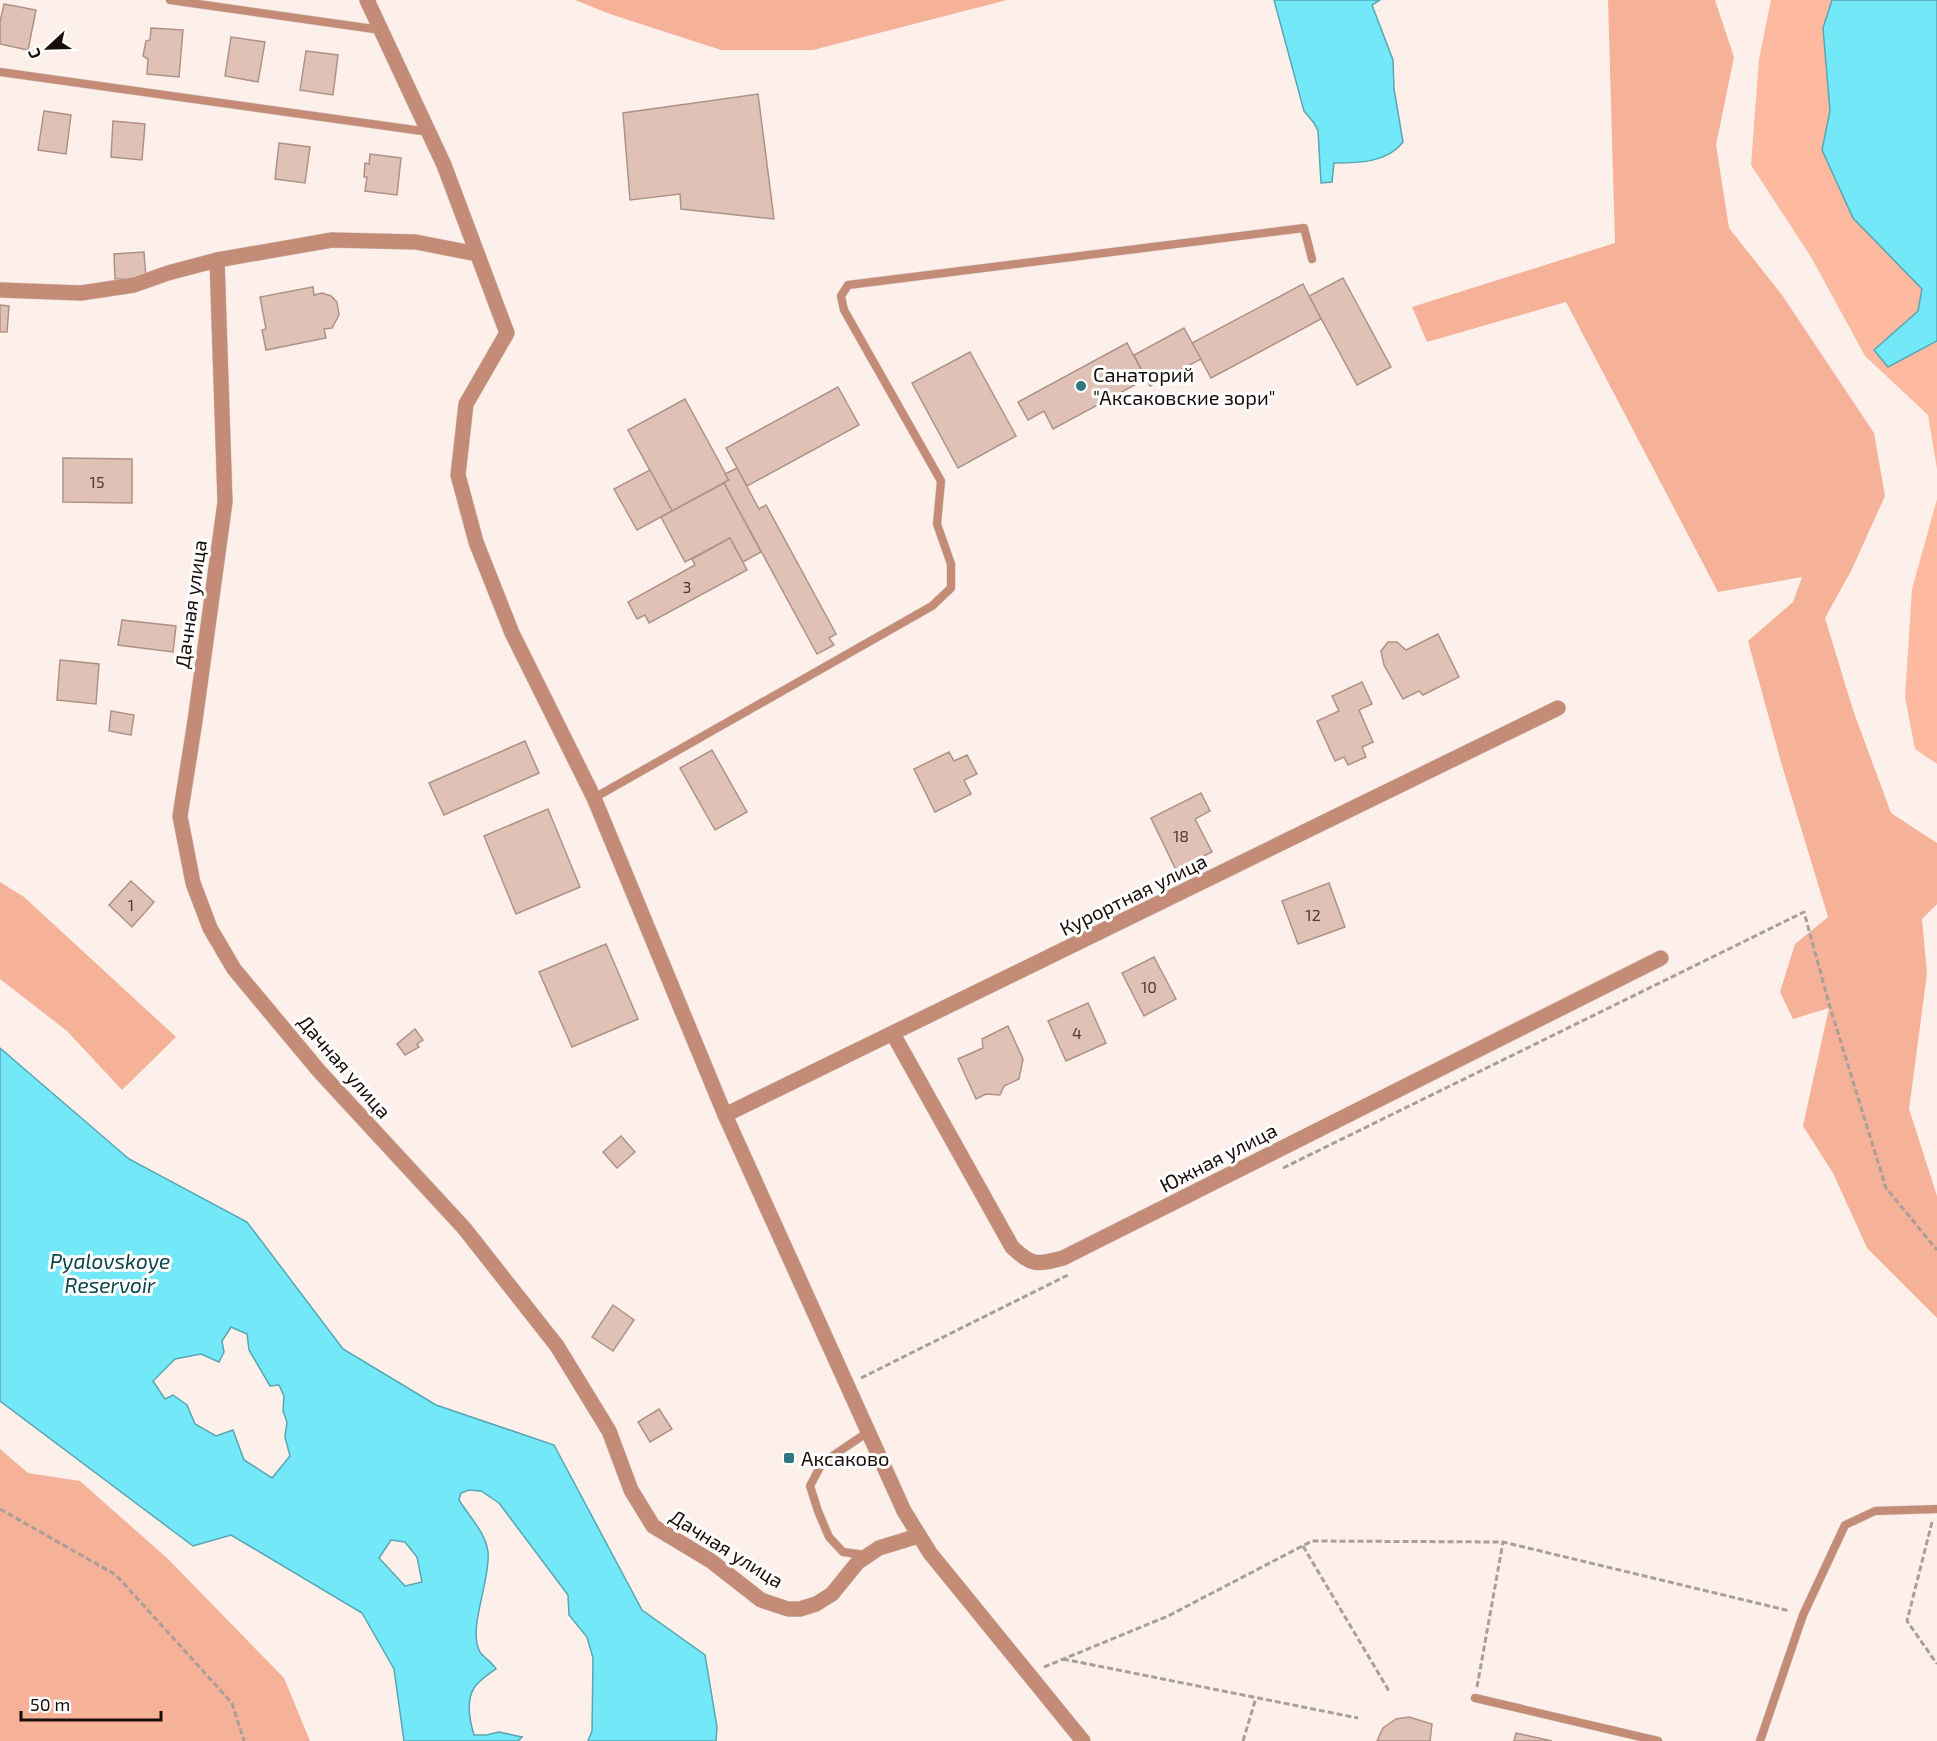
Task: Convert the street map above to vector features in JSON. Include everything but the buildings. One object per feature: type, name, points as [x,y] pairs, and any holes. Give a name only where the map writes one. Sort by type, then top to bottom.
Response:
[{"type":"street","points":[[367,0],[444,165],[507,333],[466,404],[458,475],[476,542],[512,633],[594,798],[725,1115],[904,1510],[918,1536],[1083,1741]]},
{"type":"street","points":[[0,290],[81,293],[134,285],[217,260],[332,240],[416,242],[477,254]]},
{"type":"street","name":"Дачная улица","points":[[217,260],[225,502],[180,816],[193,883],[210,928],[234,969],[320,1071],[464,1228],[556,1346],[609,1431],[631,1490],[653,1526],[711,1561],[761,1600],[788,1609],[800,1609],[816,1604],[832,1594],[866,1555],[889,1544],[918,1536]]},
{"type":"street","name":"Курортная улица","points":[[725,1115],[1558,708]]},
{"type":"street","name":"Южная улица","points":[[892,1034],[1012,1247],[1026,1260],[1043,1263],[1063,1258],[1661,958]]},
{"type":"lane","points":[[170,0],[381,30]]},
{"type":"lane","points":[[0,72],[429,132]]},
{"type":"lane","points":[[594,798],[932,606],[951,588],[951,564],[937,524],[941,481],[844,310],[841,296],[848,285],[1305,228],[1312,259]]},
{"type":"lane","points":[[866,1555],[843,1552],[829,1537],[810,1486],[822,1463],[868,1432]]},
{"type":"lane","points":[[1760,1741],[1803,1615],[1845,1525],[1875,1511],[1936,1509]]},
{"type":"lane","points":[[1475,1698],[1658,1741]]},
{"type":"path","points":[[1275,1172],[1803,912],[1886,1188],[1937,1250]]},
{"type":"path","points":[[847,1386],[1074,1272]]},
{"type":"path","points":[[0,1509],[116,1575],[232,1703],[244,1741]]},
{"type":"path","points":[[1936,1509],[1907,1621],[1937,1664]]},
{"type":"path","points":[[1027,1672],[1040,1669],[1168,1616],[1312,1541],[1503,1542],[1803,1615]]},
{"type":"path","points":[[1475,1698],[1503,1542]]},
{"type":"path","points":[[1303,1546],[1389,1691]]},
{"type":"path","points":[[1061,1659],[1358,1718]]},
{"type":"path","points":[[1243,1741],[1256,1698]]},
{"type":"shaded area","points":[[575,0],[1007,0],[813,50],[721,50],[610,14]]},
{"type":"shaded area","points":[[1608,0],[1715,0],[1734,57],[1716,145],[1729,228],[1782,295],[1874,433],[1885,496],[1852,569],[1825,618],[1853,710],[1891,813],[1937,843],[1937,904],[1922,919],[1927,974],[1909,1109],[1937,1196],[1937,1318],[1867,1248],[1833,1173],[1803,1126],[1829,1008],[1793,1019],[1780,992],[1795,944],[1828,917],[1781,762],[1748,641],[1793,602],[1802,577],[1718,592],[1566,302],[1427,342],[1412,307],[1615,243]]},
{"type":"shaded area","points":[[1771,0],[1832,0],[1823,28],[1830,111],[1822,150],[1853,218],[1922,289],[1918,311],[1874,350],[1888,367],[1937,342],[1937,469],[1928,415],[1865,356],[1811,257],[1751,165],[1759,59]]},
{"type":"shaded area","points":[[1937,499],[1937,764],[1915,749],[1905,697],[1912,589]]},
{"type":"shaded area","points":[[0,882],[24,897],[176,1037],[122,1090],[67,1031],[0,979]]},
{"type":"shaded area","points":[[0,1449],[28,1473],[80,1481],[168,1559],[284,1678],[310,1741],[0,1741]]},
{"type":"water","points":[[1274,0],[1380,0],[1372,5],[1393,60],[1394,89],[1403,142],[1396,149],[1372,160],[1334,163],[1332,182],[1321,183],[1318,131],[1304,111]]},
{"type":"water","points":[[1832,0],[1937,0],[1937,341],[1888,367],[1874,350],[1918,311],[1922,289],[1853,218],[1822,150],[1830,111],[1823,28]]},
{"type":"water","name":"Pyalovskoye Reservoir","points":[[0,1048],[129,1159],[247,1222],[343,1349],[436,1405],[554,1445],[642,1610],[705,1655],[717,1727],[716,1741],[588,1741],[592,1731],[593,1658],[587,1637],[569,1615],[568,1595],[499,1503],[481,1491],[469,1490],[461,1493],[459,1500],[480,1531],[488,1552],[476,1631],[477,1642],[480,1652],[496,1669],[474,1688],[469,1705],[471,1724],[474,1735],[499,1732],[522,1737],[518,1741],[404,1741],[394,1669],[362,1613],[231,1535],[193,1546],[0,1401]],"holes":[[[231,1327],[247,1334],[249,1350],[270,1386],[279,1385],[284,1396],[283,1411],[287,1422],[285,1437],[290,1456],[272,1478],[244,1460],[233,1430],[216,1436],[195,1424],[187,1405],[173,1395],[165,1399],[153,1381],[175,1359],[201,1354],[219,1362],[224,1352],[222,1341]],[[391,1540],[405,1542],[417,1557],[422,1582],[405,1586],[379,1558]]]},
{"type":"place","name":"Санаторий \"Аксаковские зори\"","points":[[1081,386]]},
{"type":"place","name":"Аксаково","points":[[789,1458]]}]
